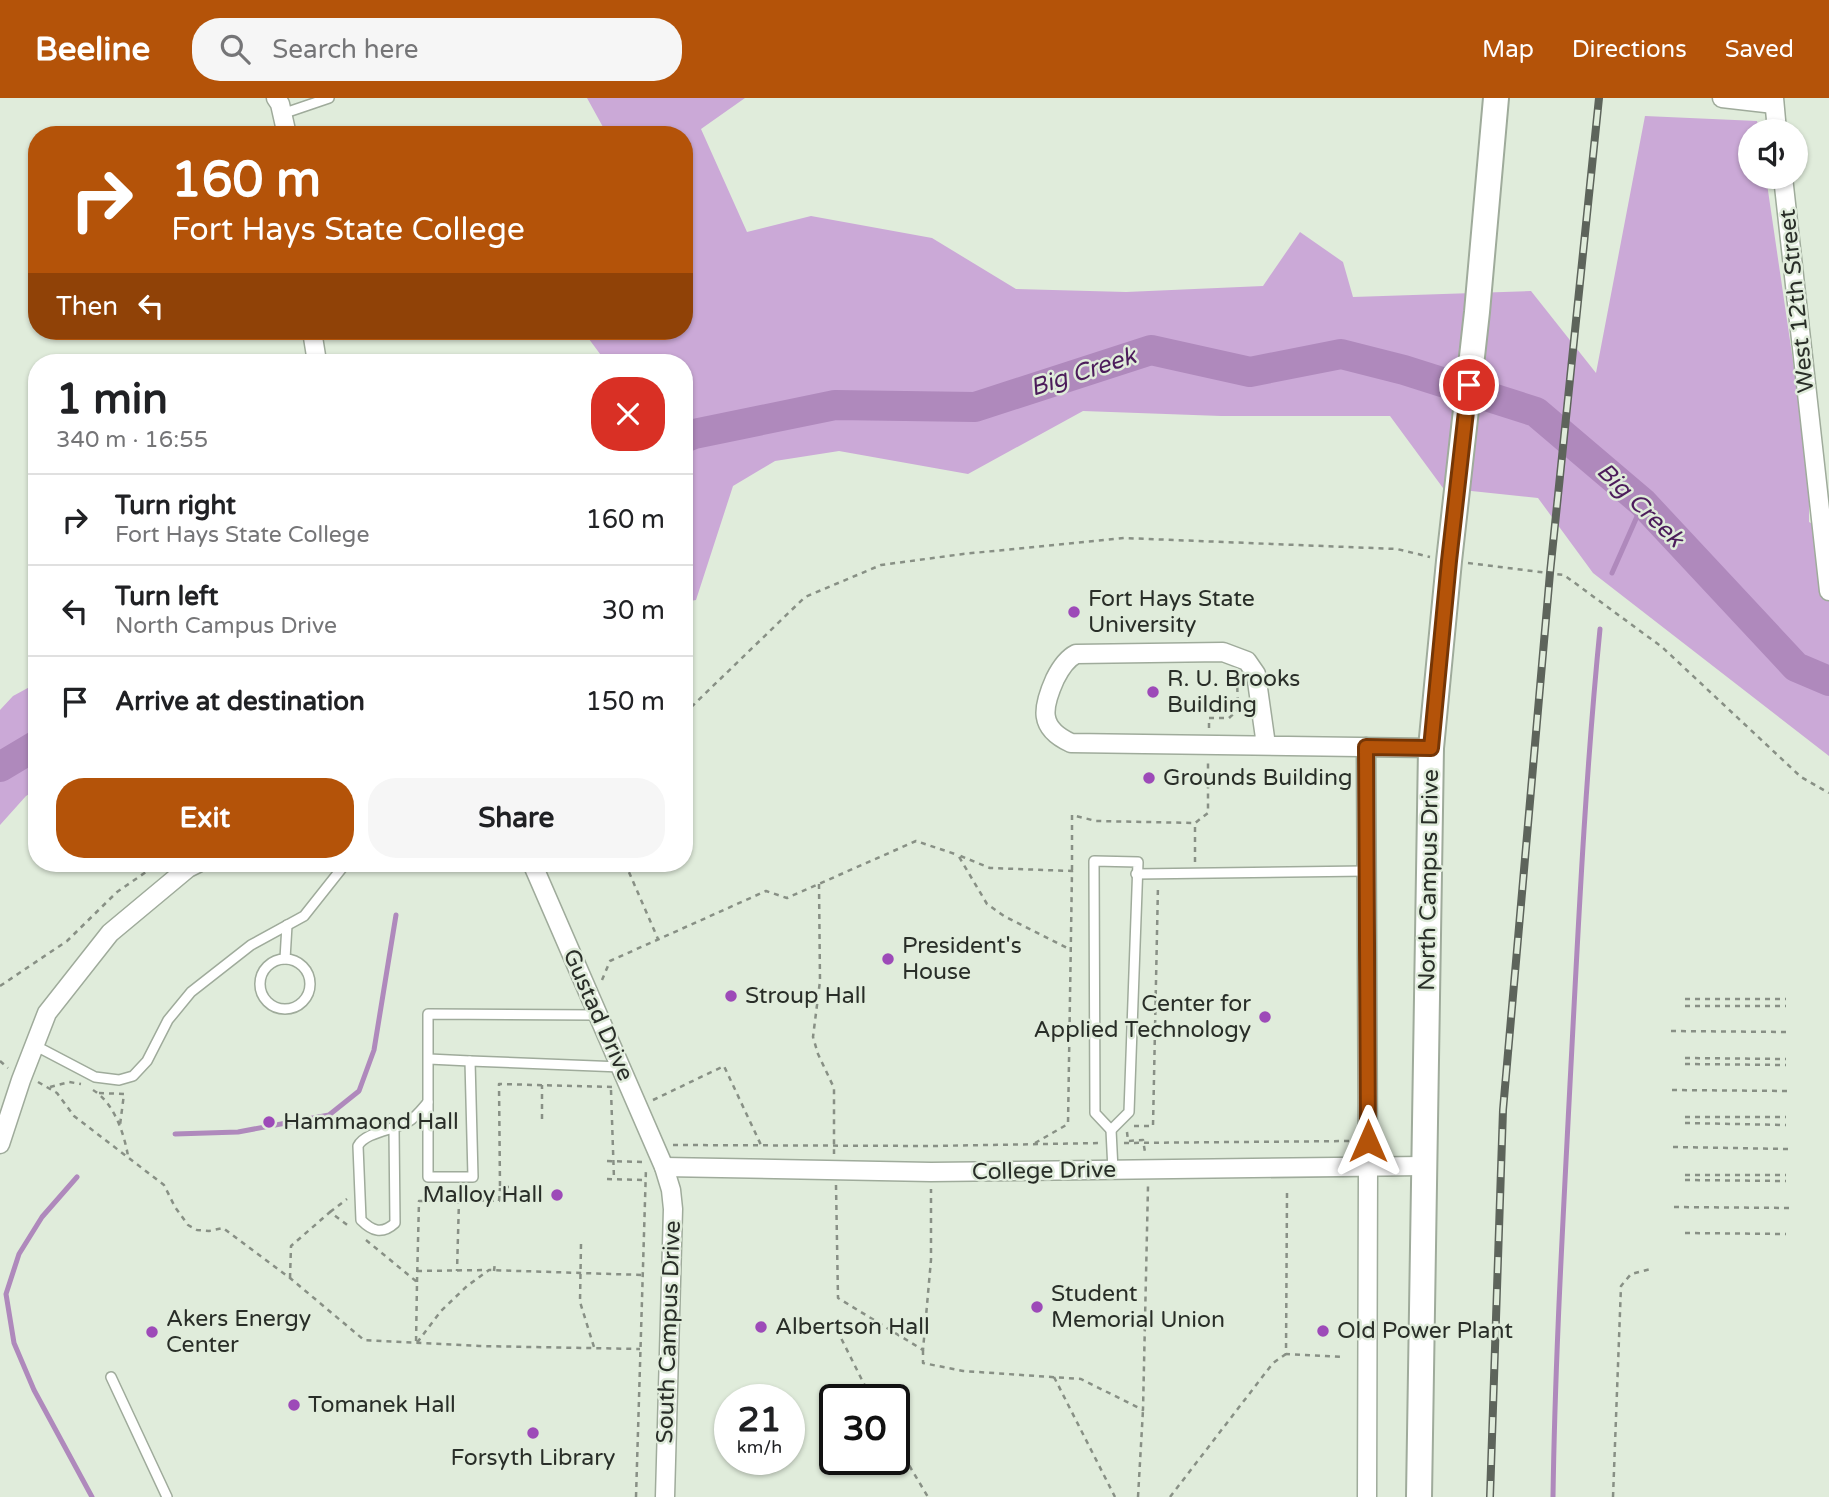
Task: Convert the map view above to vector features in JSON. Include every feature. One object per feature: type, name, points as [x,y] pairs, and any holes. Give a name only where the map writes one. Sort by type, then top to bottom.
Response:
[{"type":"main road","name":"North Campus Drive","points":[[1419,1497],[1431,748],[1477,312],[1496,98]]},
{"type":"street","points":[[1722,98],[1774,101],[1776,119]]},
{"type":"street","points":[[279,106],[285,126]]},
{"type":"street","name":"West 12th Street","points":[[1784,189],[1825,517],[1828,585]]},
{"type":"street","points":[[1266,745],[1256,674],[1247,661],[1223,652],[1076,654],[1069,657],[1059,671],[1044,710],[1049,728],[1057,737],[1071,743],[1431,748]]},
{"type":"street","points":[[1366,747],[1367,1497]]},
{"type":"street","points":[[0,1144],[20,1080],[47,1013],[110,933],[183,872]]},
{"type":"street","name":"Gustad Drive","points":[[536,872],[664,1167]]},
{"type":"street","name":"College Drive","points":[[664,1167],[931,1172],[1424,1166]]},
{"type":"street","name":"South Campus Drive","points":[[664,1167],[673,1209],[665,1497]]},
{"type":"lane","points":[[279,106],[329,98]]},
{"type":"lane","points":[[1111,1130],[1129,1112],[1138,862],[1094,861],[1095,1113],[1111,1130],[1113,1170]]},
{"type":"lane","points":[[1136,874],[1366,871]]},
{"type":"lane","points":[[34,1045],[95,1077],[119,1080],[133,1076],[147,1061],[168,1020],[191,992],[251,945],[304,916],[339,872]]},
{"type":"lane","points":[[285,959],[287,925]]},
{"type":"lane","points":[[285,959],[293,961],[306,971],[310,988],[302,1003],[287,1009],[271,1005],[265,1000],[260,985],[264,970],[277,960],[285,959]]},
{"type":"lane","points":[[470,1061],[472,1177],[428,1177],[428,1014],[598,1015]]},
{"type":"lane","points":[[429,1059],[621,1067]]},
{"type":"lane","points":[[394,1128],[395,1223],[378,1232],[361,1220],[358,1146],[360,1141],[411,1120],[428,1102]]},
{"type":"lane","points":[[111,1377],[167,1497]]},
{"type":"path","points":[[693,705],[805,597],[881,565],[1124,538],[1397,549],[1449,561],[1564,575],[1662,647],[1801,777],[1829,793]]},
{"type":"path","points":[[1032,1144],[1068,1124],[1072,815],[1096,821],[1195,822]]},
{"type":"path","points":[[601,984],[610,961],[658,939],[766,891],[787,898],[916,841],[990,868],[1072,871]]},
{"type":"path","points":[[958,855],[987,904],[1004,916],[1070,950]]},
{"type":"path","points":[[0,986],[67,941],[117,892],[146,872]]},
{"type":"path","points":[[629,872],[658,939]]},
{"type":"path","points":[[1138,1497],[1149,1170],[1143,1140],[1128,1141],[1127,1126],[1153,1126],[1158,885],[1167,880]]},
{"type":"path","points":[[1685,999],[1786,999]]},
{"type":"path","points":[[1704,999],[1704,1006]]},
{"type":"path","points":[[1733,999],[1733,1006]]},
{"type":"path","points":[[1761,999],[1761,1006]]},
{"type":"path","points":[[1685,1006],[1786,1006]]},
{"type":"path","points":[[1671,1031],[1788,1032]]},
{"type":"path","points":[[1685,1058],[1786,1059]]},
{"type":"path","points":[[1705,1058],[1705,1064]]},
{"type":"path","points":[[1734,1058],[1734,1065]]},
{"type":"path","points":[[1762,1059],[1762,1065]]},
{"type":"path","points":[[1685,1064],[1786,1065]]},
{"type":"path","points":[[653,1100],[724,1066],[761,1146]]},
{"type":"path","points":[[20,1080],[37,1081],[50,1087],[74,1116],[164,1185],[188,1225],[197,1230],[223,1228],[290,1278],[364,1340],[640,1349]]},
{"type":"path","points":[[50,1087],[69,1082],[87,1086],[99,1093],[120,1125],[128,1158]]},
{"type":"path","points":[[416,1343],[419,1201],[499,1201],[499,1084],[618,1087]]},
{"type":"path","points":[[542,1085],[542,1119]]},
{"type":"path","points":[[611,1087],[614,1179]]},
{"type":"path","points":[[1672,1090],[1789,1091]]},
{"type":"path","points":[[99,1093],[124,1094],[120,1125]]},
{"type":"path","points":[[1685,1117],[1786,1117]]},
{"type":"path","points":[[1706,1117],[1706,1123]]},
{"type":"path","points":[[1734,1117],[1734,1124]]},
{"type":"path","points":[[1762,1117],[1762,1124]]},
{"type":"path","points":[[1685,1123],[1786,1125]]},
{"type":"path","points":[[654,1144],[761,1146],[1368,1141]]},
{"type":"path","points":[[1673,1147],[1789,1149]]},
{"type":"path","points":[[607,1161],[646,1162],[636,1497]]},
{"type":"path","points":[[1685,1175],[1786,1175]]},
{"type":"path","points":[[1707,1175],[1707,1180]]},
{"type":"path","points":[[1735,1175],[1735,1181]]},
{"type":"path","points":[[1763,1175],[1763,1181]]},
{"type":"path","points":[[607,1179],[646,1180]]},
{"type":"path","points":[[1685,1180],[1786,1181]]},
{"type":"path","points":[[500,1187],[509,1187]]},
{"type":"path","points":[[1286,1354],[1287,1193]]},
{"type":"path","points":[[290,1278],[291,1246],[347,1199],[360,1198]]},
{"type":"path","points":[[457,1271],[459,1200]]},
{"type":"path","points":[[1674,1207],[1789,1208]]},
{"type":"path","points":[[330,1212],[417,1282]]},
{"type":"path","points":[[1685,1233],[1763,1236],[1786,1234]]},
{"type":"path","points":[[581,1244],[580,1303],[594,1348]]},
{"type":"path","points":[[494,1271],[495,1262]]},
{"type":"path","points":[[1613,1497],[1621,1286],[1631,1274],[1651,1269]]},
{"type":"path","points":[[416,1343],[441,1311],[467,1286],[489,1270]]},
{"type":"path","points":[[417,1271],[489,1270],[643,1275]]},
{"type":"path","points":[[837,1330],[864,1384]]},
{"type":"path","points":[[923,1350],[923,1363],[963,1371],[1081,1379],[1143,1410]]},
{"type":"path","points":[[1170,1497],[1273,1363],[1286,1354],[1343,1357]]},
{"type":"path","points":[[1054,1377],[1115,1497]]},
{"type":"path","points":[[910,1467],[928,1497]]},
{"type":"shaded area","points":[[587,98],[745,98],[701,129],[747,232],[811,216],[932,238],[1016,289],[1126,292],[1263,286],[1300,232],[1343,262],[1353,297],[1531,291],[1596,373],[1645,116],[1738,120],[1738,189],[1768,189],[1809,470],[1809,522],[1829,533],[1829,756],[1593,573],[1538,498],[1443,488],[1390,416],[1221,416],[1083,411],[968,474],[839,451],[775,461],[733,486],[696,600],[693,600],[693,354],[600,354],[590,340],[693,340],[693,126],[602,126]]},
{"type":"shaded area","points":[[28,688],[28,795],[0,825],[0,710],[13,696]]},
{"type":"waterway","name":"Big Creek","points":[[693,434],[835,405],[975,407],[1151,350],[1250,372],[1341,354],[1404,370],[1536,412],[1643,503],[1796,667],[1829,681]]},
{"type":"waterway","points":[[1612,573],[1643,503]]},
{"type":"waterway","points":[[1553,1497],[1576,970],[1600,629]]},
{"type":"waterway","name":"Big Creek","points":[[0,767],[28,750]]},
{"type":"waterway","points":[[175,1134],[238,1132],[329,1115],[359,1091],[374,1050],[396,915]]},
{"type":"waterway","points":[[77,1177],[42,1217],[19,1254],[6,1294],[14,1343],[34,1390],[92,1497]]},
{"type":"railway","points":[[1490,1497],[1503,1110],[1550,573],[1599,98]]},
{"type":"place","name":"Fort Hays State University","points":[[1074,612]]},
{"type":"place","name":"R. U. Brooks Building","points":[[1153,692]]},
{"type":"place","name":"Grounds Building","points":[[1149,778]]},
{"type":"place","name":"President's House","points":[[888,959]]},
{"type":"place","name":"Stroup Hall","points":[[731,996]]},
{"type":"place","name":"Center for Applied Technology","points":[[1265,1017]]},
{"type":"place","name":"Hammaond Hall","points":[[269,1122]]},
{"type":"place","name":"Malloy Hall","points":[[557,1195]]},
{"type":"place","name":"Student Memorial Union","points":[[1037,1307]]},
{"type":"place","name":"Albertson Hall","points":[[761,1327]]},
{"type":"place","name":"Old Power Plant","points":[[1323,1331]]},
{"type":"place","name":"Akers Energy Center","points":[[152,1332]]},
{"type":"place","name":"Tomanek Hall","points":[[294,1405]]},
{"type":"place","name":"Forsyth Library","points":[[533,1433]]},
{"type":"route","points":[[1368,1141],[1366,747],[1431,748],[1469,385]]}]
